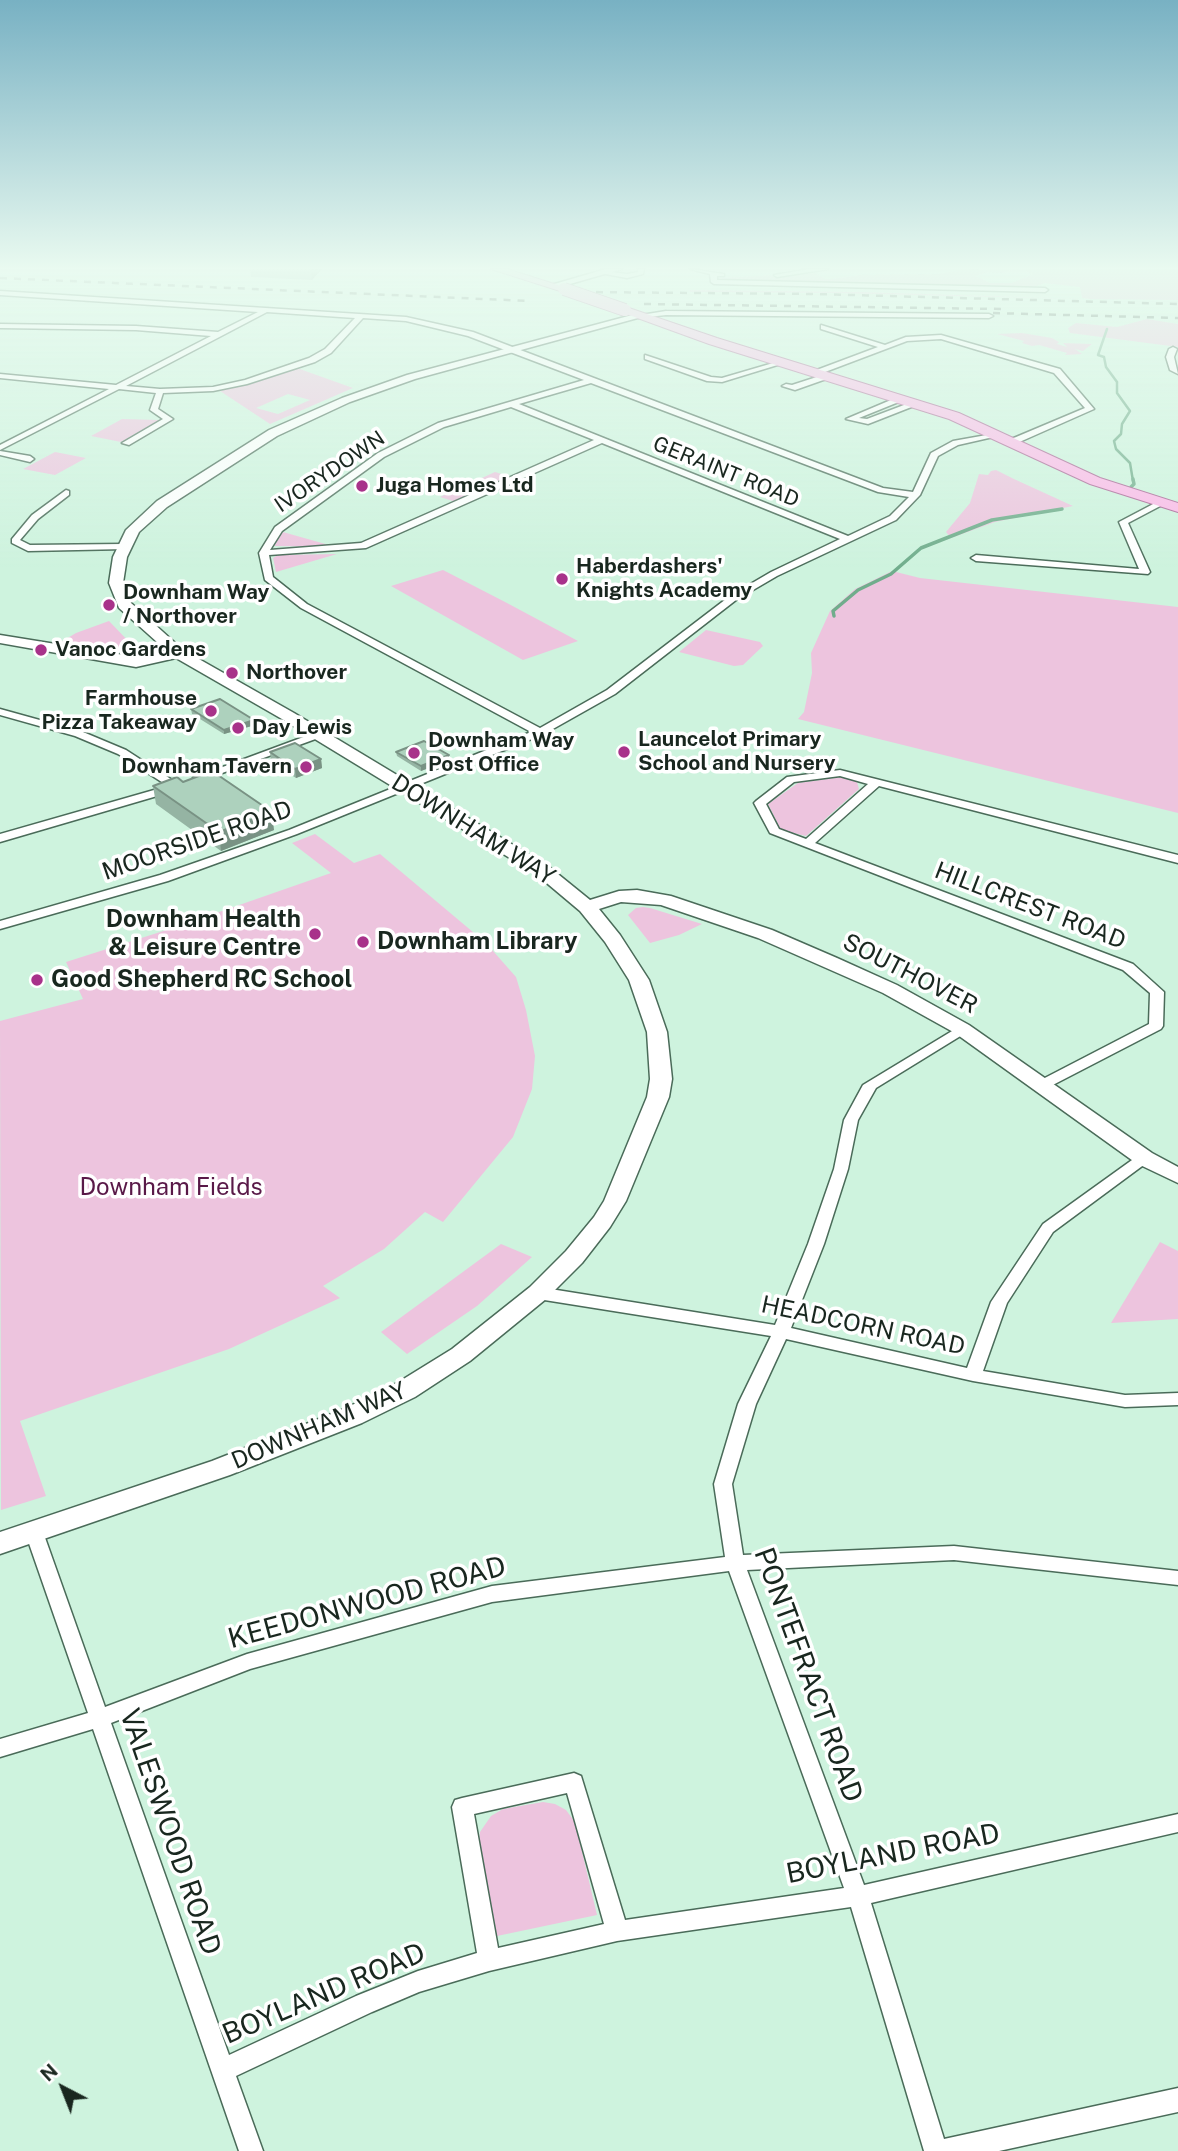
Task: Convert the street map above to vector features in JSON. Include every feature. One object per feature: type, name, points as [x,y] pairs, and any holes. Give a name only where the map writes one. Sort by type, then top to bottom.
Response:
[{"type":"main road","points":[[802,369],[965,421],[1095,481],[1178,508]]},
{"type":"street","points":[[0,451],[153,369]]},
{"type":"street","points":[[0,376],[160,391],[191,391],[230,386],[282,369]]},
{"type":"street","name":"DOWNHAM WAY","points":[[0,1542],[221,1468],[353,1416],[405,1390],[461,1355],[538,1293],[574,1257],[603,1222],[615,1201],[658,1097],[661,1079],[657,1032],[639,980],[624,953],[587,907],[542,870],[178,653],[124,605],[116,583],[123,547],[133,530],[162,505],[273,433],[346,400],[440,369]]},
{"type":"street","points":[[560,369],[881,490],[916,495],[934,455],[956,443],[998,435]]},
{"type":"street","points":[[683,369],[721,381],[759,369]]},
{"type":"street","points":[[792,388],[835,369]]},
{"type":"street","points":[[1013,442],[1090,409],[1061,373],[1052,369]]},
{"type":"street","name":"IVORYDOWN","points":[[264,553],[278,529],[381,455],[441,425],[589,381]]},
{"type":"street","points":[[126,443],[169,419],[154,410],[160,391]]},
{"type":"street","points":[[898,399],[850,419],[868,422],[915,404]]},
{"type":"street","name":"GERAINT ROAD","points":[[512,404],[850,540]]},
{"type":"street","points":[[540,732],[304,606],[268,578],[264,553],[363,547],[602,440]]},
{"type":"street","points":[[0,451],[30,459]]},
{"type":"street","points":[[66,493],[35,517],[15,541],[28,548],[123,547]]},
{"type":"street","name":"MOORSIDE ROAD","points":[[0,925],[164,878],[405,788],[540,732],[611,692],[733,598],[774,574],[893,518],[916,495]]},
{"type":"street","points":[[976,558],[1145,572],[1123,522],[1160,504]]},
{"type":"street","points":[[0,639],[136,663],[178,653]]},
{"type":"street","points":[[0,712],[79,734],[122,752],[177,787]]},
{"type":"street","points":[[0,822],[6,837],[177,787],[317,735]]},
{"type":"street","name":"HILLCREST ROAD","points":[[1042,1084],[1156,1026],[1157,992],[1128,967],[774,831],[760,803],[792,779],[840,773],[1178,859]]},
{"type":"street","points":[[808,843],[877,782]]},
{"type":"street","name":"SOUTHOVER","points":[[587,907],[619,897],[637,896],[664,900],[716,916],[830,961],[890,989],[962,1029],[1144,1158],[1178,1176]]},
{"type":"street","name":"PONTEFRACT ROAD","points":[[936,2151],[858,1896],[735,1563],[723,1485],[747,1404],[781,1332],[816,1244],[841,1169],[851,1120],[870,1084],[962,1029]]},
{"type":"street","points":[[973,1375],[999,1301],[1048,1228],[1144,1158]]},
{"type":"street","name":"HEADCORN ROAD","points":[[538,1293],[781,1332],[973,1375],[1125,1401],[1178,1399]]},
{"type":"street","name":"VALESWOOD ROAD","points":[[34,1532],[251,2151]]},
{"type":"street","name":"KEEDONWOOD ROAD","points":[[0,1748],[100,1718],[247,1662],[492,1594],[735,1563],[954,1553],[1178,1578]]},
{"type":"street","points":[[489,1960],[462,1807],[574,1782],[617,1931]]},
{"type":"street","name":"BOYLAND ROAD","points":[[223,2070],[364,2004],[418,1982],[489,1960],[617,1931],[858,1896],[1178,1823]]},
{"type":"street","points":[[944,2151],[1178,2100]]},
{"type":"green space","points":[[292,369],[301,369],[353,388],[270,424],[220,391]],"holes":[[[288,394],[310,400],[278,414],[256,408]]]},
{"type":"green space","points":[[122,419],[160,420],[121,442],[91,436]]},
{"type":"green space","points":[[55,452],[86,458],[55,475],[23,469]]},
{"type":"green space","points":[[996,470],[1073,506],[995,522],[951,538],[946,532],[970,503],[979,474],[988,475]]},
{"type":"green space","points":[[495,472],[511,477],[456,502],[440,497]]},
{"type":"green space","points":[[283,532],[336,547],[274,546]]},
{"type":"green space","points":[[337,554],[276,572],[273,558],[278,555]]},
{"type":"green space","points":[[443,570],[578,641],[523,660],[391,586]]},
{"type":"green space","points":[[892,571],[920,578],[1178,607],[1178,813],[798,719],[804,712],[812,673],[811,653],[830,611],[855,589]]},
{"type":"green space","points":[[109,621],[134,647],[115,652],[61,642],[76,633]]},
{"type":"green space","points":[[706,630],[760,642],[763,646],[743,665],[734,666],[679,652]]},
{"type":"green space","points":[[843,777],[857,782],[859,789],[806,836],[781,830],[768,804],[798,783]]},
{"type":"green space","name":"Downham Fields","points":[[315,834],[354,863],[380,854],[486,943],[516,977],[535,1056],[532,1089],[513,1137],[443,1222],[425,1212],[384,1249],[323,1286],[340,1298],[229,1349],[20,1421],[46,1496],[1,1510],[0,1021],[83,999],[66,962],[331,873],[292,843]]},
{"type":"green space","points":[[643,907],[702,924],[679,935],[650,943],[628,915],[636,908]]},
{"type":"green space","points":[[1160,1242],[1178,1251],[1178,1319],[1111,1323]]},
{"type":"green space","points":[[501,1244],[532,1257],[477,1306],[407,1354],[381,1332]]},
{"type":"green space","points":[[543,1802],[566,1810],[575,1822],[597,1915],[497,1936],[479,1844],[480,1832],[491,1816],[503,1809]]},
{"type":"building","points":[[220,699],[254,720],[224,730],[191,709]]},
{"type":"building","points":[[424,741],[449,755],[421,766],[396,752]]},
{"type":"building","points":[[295,743],[321,759],[295,769],[270,752]]},
{"type":"building","points":[[212,771],[272,812],[219,832],[153,786],[177,777],[183,782]]},
{"type":"waterway","points":[[1108,369],[1117,382],[1117,393],[1130,411],[1122,424],[1121,434],[1114,441],[1116,449],[1130,463],[1133,481]]},
{"type":"waterway","points":[[1131,487],[1134,484],[1133,479]]},
{"type":"waterway","points":[[834,616],[833,611],[858,590],[891,574],[921,548],[992,520],[1062,509]]},
{"type":"place","name":"Juga Homes Ltd","points":[[362,486]]},
{"type":"place","name":"Haberdashers' Knights Academy","points":[[562,579]]},
{"type":"place","name":"Downham Way / Northover","points":[[109,605]]},
{"type":"place","name":"Vanoc Gardens","points":[[41,650]]},
{"type":"place","name":"Northover","points":[[232,673]]},
{"type":"place","name":"Farmhouse Pizza Takeaway","points":[[211,711]]},
{"type":"place","name":"Day Lewis","points":[[238,728]]},
{"type":"place","name":"Launcelot Primary School and Nursery","points":[[624,752]]},
{"type":"place","name":"Downham Way Post Office","points":[[414,753]]},
{"type":"place","name":"Downham Tavern","points":[[306,767]]},
{"type":"place","name":"Downham Health & Leisure Centre","points":[[315,934]]},
{"type":"place","name":"Downham Library","points":[[363,942]]},
{"type":"place","name":"Good Shepherd RC School","points":[[37,980]]}]
